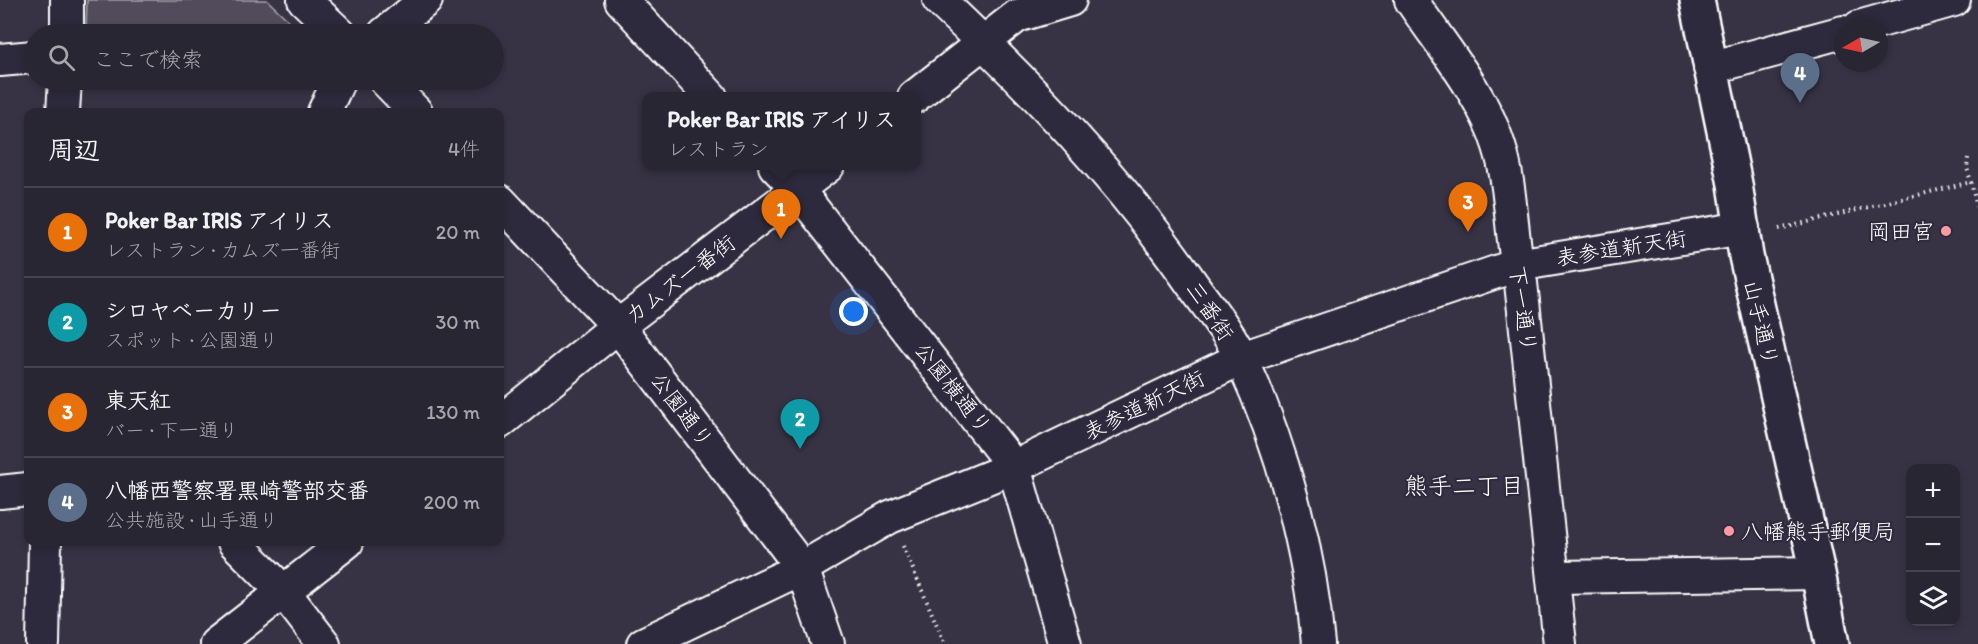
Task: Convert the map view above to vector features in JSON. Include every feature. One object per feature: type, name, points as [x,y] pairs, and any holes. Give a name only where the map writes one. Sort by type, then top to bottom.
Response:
[{"type":"street","points":[[67,24],[68,0]]},
{"type":"street","points":[[304,0],[329,24]]},
{"type":"street","points":[[396,24],[426,0]]},
{"type":"street","points":[[621,0],[707,92]]},
{"type":"street","name":"三番街","points":[[939,0],[1055,114],[1122,192],[1185,273],[1242,358],[1282,466],[1298,522],[1318,644]]},
{"type":"street","points":[[919,92],[983,42],[1018,8],[1070,0]]},
{"type":"street","name":"下一通り","points":[[1411,0],[1481,103],[1491,124],[1505,168],[1521,283],[1560,644]]},
{"type":"street","name":"山手通り","points":[[1697,0],[1735,183],[1746,256],[1832,644]]},
{"type":"street","points":[[1888,19],[1954,0]]},
{"type":"street","points":[[1710,68],[1834,34]]},
{"type":"street","points":[[0,60],[24,58]]},
{"type":"street","points":[[63,108],[64,90]]},
{"type":"street","points":[[326,108],[334,90]]},
{"type":"street","points":[[394,90],[412,108]]},
{"type":"street","name":"公園横通り","points":[[780,170],[1014,467],[1065,644]]},
{"type":"street","name":"カムズ一番街","points":[[504,419],[618,326],[822,170]]},
{"type":"street","name":"公園通り","points":[[504,205],[618,326],[802,568],[828,644]]},
{"type":"street","name":"表参道新天街","points":[[643,644],[802,568],[890,517],[1014,467],[1242,358],[1517,265],[1743,228]]},
{"type":"street","points":[[0,492],[24,489]]},
{"type":"street","points":[[43,644],[45,546]]},
{"type":"street","points":[[238,546],[283,591],[324,644]]},
{"type":"street","points":[[216,644],[341,546]]},
{"type":"street","points":[[1554,577],[1818,573]]},
{"type":"path","points":[[1968,158],[1967,168],[1978,212]]},
{"type":"path","points":[[1779,229],[1971,182]]},
{"type":"path","points":[[890,517],[945,644]]},
{"type":"shaded area","points":[[87,0],[267,0],[292,24],[86,24]]},
{"type":"place","name":"八幡西警察署黒崎警部交番","points":[[1800,103]]},
{"type":"place","name":"岡田宮","points":[[1946,231]]},
{"type":"place","name":"東天紅","points":[[1468,232]]},
{"type":"place","name":"Poker Bar IRIS アイリス","points":[[781,239]]},
{"type":"place","name":"シロヤベーカリー","points":[[800,449]]},
{"type":"place","name":"八幡熊手郵便局","points":[[1729,531]]},
{"type":"district","name":"熊手二丁目","points":[[1464,485]]}]
